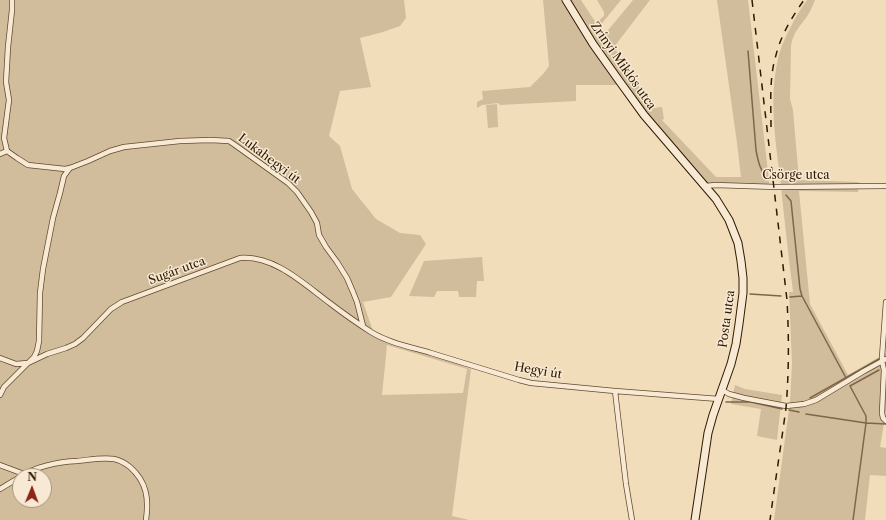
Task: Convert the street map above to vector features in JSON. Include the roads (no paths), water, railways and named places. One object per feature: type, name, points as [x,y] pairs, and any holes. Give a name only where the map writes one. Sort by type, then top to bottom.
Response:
[{"type":"main road","name":"Zrínyi Miklós utca","points":[[566,0],[593,44],[644,115],[666,141]]},
{"type":"main road","name":"Posta utca","points":[[666,141],[706,186],[722,207],[732,226],[740,252],[742,271],[743,293],[739,329],[731,364],[708,434],[695,520]]},
{"type":"street","points":[[0,154],[8,151],[4,138],[9,100],[6,82],[12,0]]},
{"type":"street","name":"Lukahegyi út","points":[[8,151],[28,165],[65,169],[110,150],[124,147],[180,141],[230,141],[288,183],[297,192],[317,223],[319,235],[347,278],[357,302],[363,326]]},
{"type":"street","points":[[0,395],[4,387],[34,357],[37,351],[39,341],[40,292],[42,277],[53,218],[64,176],[70,168]]},
{"type":"street","points":[[59,169],[64,176]]},
{"type":"street","name":"Csörge utca","points":[[706,186],[886,186]]},
{"type":"street","name":"Sugár utca","points":[[28,363],[74,344],[83,338],[111,309],[122,302],[240,258],[250,258],[261,261],[286,271],[363,326]]},
{"type":"street","points":[[886,302],[882,413],[883,418],[886,421]]},
{"type":"street","name":"Hegyi út","points":[[363,326],[391,341],[519,380],[615,391],[719,399]]},
{"type":"street","points":[[0,358],[16,364],[28,363]]},
{"type":"street","points":[[722,390],[740,397],[786,406],[804,404],[809,403],[884,360]]},
{"type":"street","points":[[615,391],[626,484],[632,520]]},
{"type":"street","points":[[38,468],[60,462],[100,458],[114,459],[126,464],[137,473],[144,486],[147,497],[146,520]]},
{"type":"street","points":[[0,465],[12,471]]},
{"type":"street","points":[[0,489],[12,482]]},
{"type":"waterway","points":[[748,51],[756,150],[760,165],[767,179]]},
{"type":"waterway","points":[[786,195],[791,201],[802,296],[846,378]]},
{"type":"waterway","points":[[750,294],[781,296]]},
{"type":"waterway","points":[[790,297],[802,296]]},
{"type":"waterway","points":[[810,398],[879,359]]},
{"type":"waterway","points":[[806,414],[866,423],[866,416],[850,386],[879,370]]},
{"type":"waterway","points":[[726,402],[751,402],[782,409]]},
{"type":"waterway","points":[[789,410],[799,412]]},
{"type":"waterway","points":[[853,520],[866,423],[886,424]]},
{"type":"railway","points":[[752,0],[788,314],[786,408],[770,520]]},
{"type":"railway","points":[[771,127],[771,82],[776,55],[787,26],[804,0]]}]
